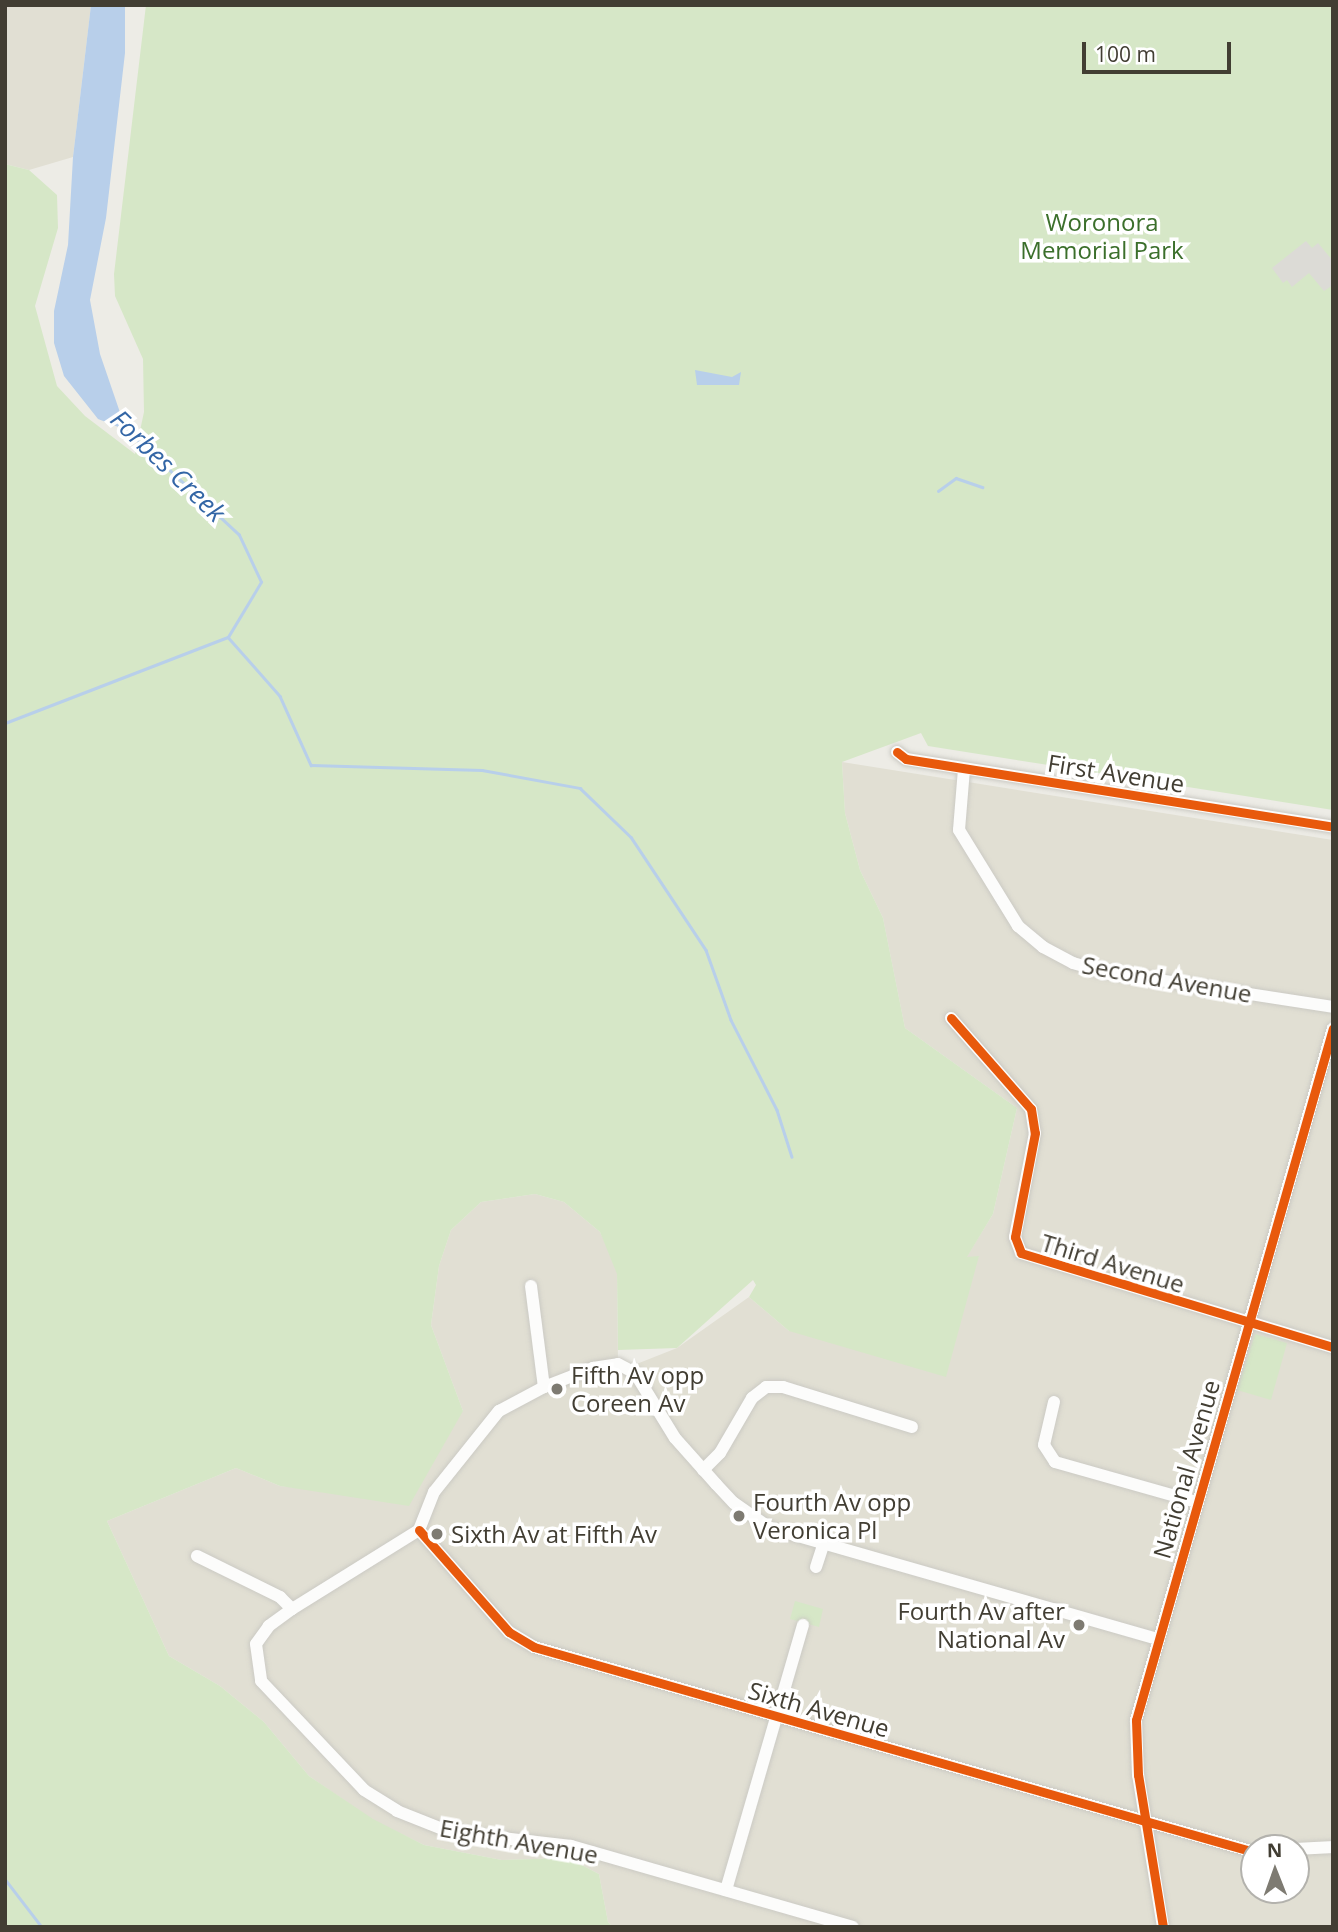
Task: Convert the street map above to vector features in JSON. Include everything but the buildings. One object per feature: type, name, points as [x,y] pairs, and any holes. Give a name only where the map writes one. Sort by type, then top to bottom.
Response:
[{"type":"street","name":"First Avenue","points":[[902,760],[1333,827]]},
{"type":"street","name":"Second Avenue","points":[[964,769],[959,830],[1018,926],[1043,947],[1073,963],[1101,971],[1333,1007]]},
{"type":"street","name":"Third Avenue","points":[[951,1018],[1031,1109],[1035,1133],[1016,1237],[1021,1253],[1333,1347]]},
{"type":"street","name":"National Avenue","points":[[1163,1927],[1134,1743],[1157,1639],[1333,1028]]},
{"type":"street","points":[[531,1286],[544,1387]]},
{"type":"street","points":[[419,1530],[434,1492],[492,1418],[507,1404],[593,1368],[624,1364],[635,1373],[675,1438],[703,1470],[751,1516],[823,1545],[1157,1639]]},
{"type":"street","points":[[703,1470],[720,1453],[752,1398],[766,1387],[783,1387],[912,1427]]},
{"type":"street","points":[[1054,1402],[1044,1445],[1055,1462],[1196,1502]]},
{"type":"street","name":"Eighth Avenue","points":[[419,1530],[292,1609],[256,1644],[257,1672],[379,1801],[450,1832],[550,1841],[853,1927]]},
{"type":"street","name":"Sixth Avenue","points":[[419,1530],[520,1640],[776,1717],[1146,1824],[1240,1848]]},
{"type":"street","points":[[816,1567],[823,1545]]},
{"type":"street","points":[[197,1556],[280,1597],[292,1609]]},
{"type":"street","points":[[726,1891],[803,1625]]},
{"type":"street","points":[[1310,1848],[1333,1847]]},
{"type":"shaded area","points":[[5,5],[91,5],[73,157],[29,170],[5,164]]},
{"type":"shaded area","points":[[1306,241],[1312,248],[1318,243],[1333,261],[1333,285],[1324,291],[1309,273],[1292,287],[1287,280],[1283,283],[1272,268]]},
{"type":"shaded area","points":[[842,762],[1333,840],[1333,1927],[613,1927],[608,1922],[599,1874],[568,1858],[502,1860],[424,1845],[373,1820],[309,1776],[264,1722],[220,1686],[169,1656],[107,1521],[236,1468],[280,1486],[323,1490],[463,1411],[431,1325],[439,1266],[451,1230],[481,1202],[535,1194],[564,1202],[600,1232],[617,1267],[618,1364],[629,1367],[677,1348],[749,1297],[789,1331],[979,1257],[966,1258],[993,1214],[1017,1108],[905,1028],[883,918],[860,870],[845,813]]},
{"type":"green space","name":"Woronora Memorial Park","points":[[146,5],[1333,5],[1333,810],[928,746],[921,733],[842,762],[845,813],[860,870],[883,918],[905,1028],[1017,1108],[993,1214],[967,1257],[979,1256],[946,1377],[789,1331],[749,1297],[756,1285],[753,1280],[677,1348],[618,1350],[617,1274],[600,1232],[564,1202],[535,1194],[481,1202],[451,1230],[439,1266],[431,1325],[463,1411],[409,1506],[280,1486],[236,1468],[107,1521],[169,1656],[220,1686],[264,1722],[309,1776],[373,1819],[424,1845],[502,1860],[568,1858],[599,1874],[608,1922],[613,1927],[5,1927],[5,164],[29,170],[57,195],[58,228],[35,306],[57,386],[85,416],[135,454],[144,412],[143,359],[115,296],[114,274]]},
{"type":"green space","points":[[1255,1334],[1287,1343],[1271,1400],[1237,1390]]},
{"type":"green space","points":[[795,1601],[823,1609],[819,1627],[790,1619]]},
{"type":"water","name":"Forbes Creek","points":[[91,5],[125,5],[125,53],[106,218],[90,300],[100,354],[126,430],[98,419],[64,376],[54,343],[54,311],[68,245],[73,157]]},
{"type":"water","points":[[695,370],[732,377],[741,372],[739,385],[697,385]]},
{"type":"waterway","name":"Forbes Creek","points":[[5,723],[228,637],[261,582],[239,535],[125,429]]},
{"type":"waterway","points":[[938,491],[956,478],[982,487]]},
{"type":"waterway","points":[[228,637],[280,696],[311,765],[482,770],[580,788],[631,837],[706,950],[731,1020],[777,1110],[792,1157]]},
{"type":"waterway","points":[[5,1879],[42,1927]]},
{"type":"cycle path","points":[[897,752],[906,759],[1333,827]]},
{"type":"cycle path","points":[[951,1018],[1031,1109],[1035,1133],[1015,1237],[1021,1253],[1333,1347]]},
{"type":"cycle path","points":[[1163,1927],[1138,1775],[1136,1720],[1333,1028]]},
{"type":"cycle path","points":[[419,1530],[509,1632],[534,1647],[1240,1848]]},
{"type":"place","name":"Fifth Av opp Coreen Av","points":[[557,1389]]},
{"type":"place","name":"Fourth Av opp Veronica Pl","points":[[739,1516]]},
{"type":"place","name":"Sixth Av at Fifth Av","points":[[437,1534]]},
{"type":"place","name":"Fourth Av after National Av","points":[[1079,1625]]}]
